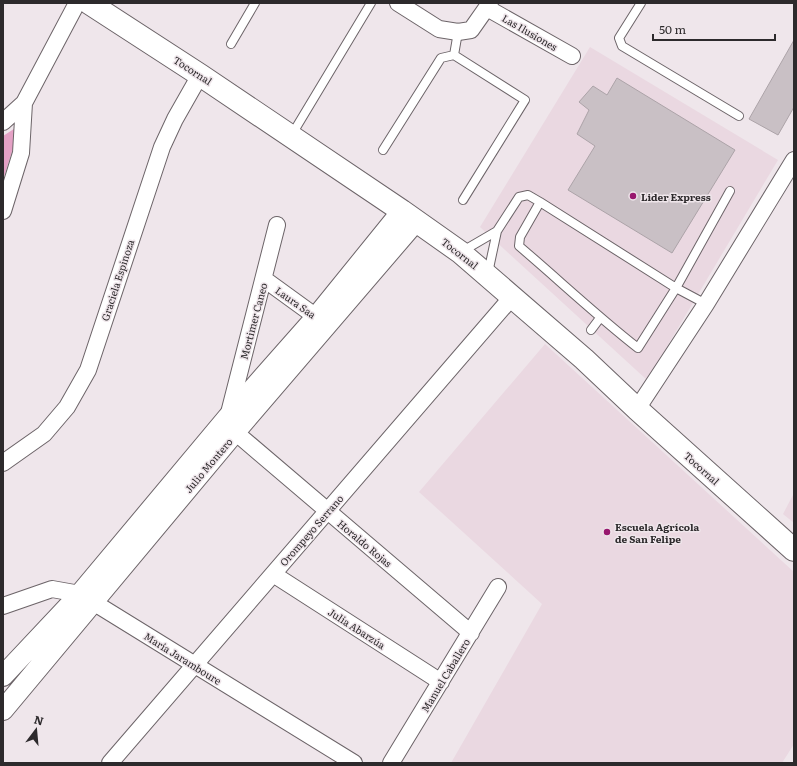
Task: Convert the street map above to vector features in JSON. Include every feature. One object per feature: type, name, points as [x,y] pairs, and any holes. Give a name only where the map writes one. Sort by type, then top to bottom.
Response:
[{"type":"main road","name":"Tocornal","points":[[90,3],[291,136],[460,252],[584,359],[637,409],[794,550]]},
{"type":"street","points":[[3,122],[24,103],[77,3]]},
{"type":"street","points":[[398,3],[439,29],[458,32],[471,30],[488,5]]},
{"type":"street","name":"Las Ilusiones","points":[[488,5],[572,56]]},
{"type":"street","name":"Graciela Espinoza","points":[[3,462],[44,434],[67,407],[88,370],[162,147],[175,119],[200,75]]},
{"type":"street","points":[[3,211],[22,153],[24,103]]},
{"type":"street","points":[[637,409],[706,304],[794,160]]},
{"type":"street","name":"Julio Montero","points":[[3,710],[87,598],[409,216]]},
{"type":"street","name":"Mortimer Caneo","points":[[232,425],[277,225]]},
{"type":"street","name":"Laura Saa","points":[[264,280],[322,321]]},
{"type":"street","name":"Orompeyo Serrano","points":[[112,762],[512,297]]},
{"type":"street","name":"Horaldo Rojas","points":[[232,425],[328,511],[471,633]]},
{"type":"street","name":"Julia Abarzúa","points":[[273,574],[441,682]]},
{"type":"street","name":"Manuel Caballero","points":[[391,763],[498,587]]},
{"type":"street","name":"María Jaramboure","points":[[3,606],[52,589],[87,598],[354,763]]},
{"type":"street","name":"Julio Montero","points":[[3,676],[87,598]]},
{"type":"lane","points":[[231,44],[255,3]]},
{"type":"lane","points":[[291,136],[371,3]]},
{"type":"lane","points":[[640,3],[619,38],[622,46],[739,116]]},
{"type":"lane","points":[[454,55],[458,32]]},
{"type":"lane","points":[[383,150],[441,58],[454,55],[525,100],[463,200]]},
{"type":"lane","points":[[540,202],[520,237],[519,246],[575,293],[600,318],[638,348],[676,288],[730,191]]},
{"type":"lane","points":[[487,276],[497,231],[519,197],[528,195],[676,288],[706,304]]},
{"type":"lane","points":[[460,252],[497,231]]},
{"type":"lane","points":[[591,330],[600,318]]},
{"type":"shaded area","points":[[590,47],[778,160],[647,380],[480,227]]},
{"type":"shaded area","points":[[17,127],[14,145],[3,180],[3,136]]},
{"type":"shaded area","name":"Escuela Agrícola de San Felipe","points":[[545,344],[794,572],[794,744],[782,763],[451,763],[542,604],[419,492]]},
{"type":"shaded area","points":[[794,493],[794,523],[783,514]]},
{"type":"building","points":[[794,40],[794,107],[778,135],[749,119]]},
{"type":"building","points":[[617,78],[735,150],[672,253],[568,190],[595,146],[577,134],[589,110],[579,102],[593,86],[607,95]]},
{"type":"place","name":"Lider Express","points":[[633,196]]},
{"type":"place","name":"Escuela Agrícola de San Felipe","points":[[607,532]]}]
